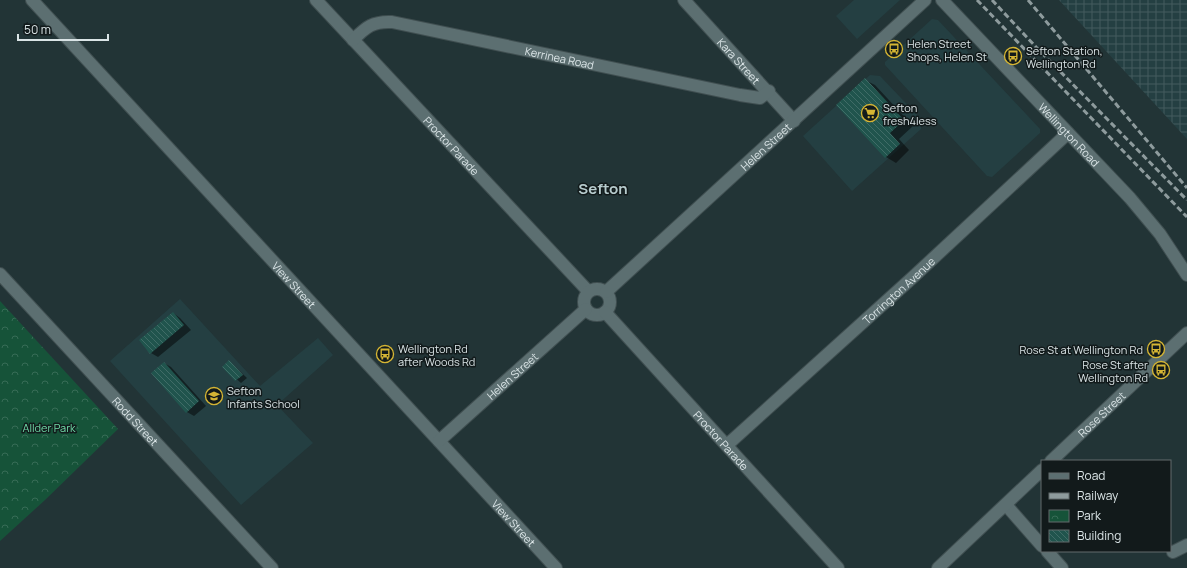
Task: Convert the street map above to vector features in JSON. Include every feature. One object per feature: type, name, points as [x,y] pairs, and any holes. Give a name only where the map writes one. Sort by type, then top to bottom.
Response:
[{"type":"street","name":"View Street","points":[[32,0],[556,568]]},
{"type":"street","name":"Proctor Parade","points":[[316,0],[588,291]]},
{"type":"street","name":"Kara Street","points":[[684,0],[769,91],[794,121]]},
{"type":"street","name":"Helen Street","points":[[606,292],[925,0]]},
{"type":"street","name":"Wellington Road","points":[[942,0],[1146,216],[1160,234],[1187,275]]},
{"type":"street","name":"Kerrinea Road","points":[[353,40],[364,28],[378,22],[392,22],[740,96],[760,98],[769,91]]},
{"type":"street","name":"Torrington Avenue","points":[[727,445],[912,278],[1068,133]]},
{"type":"street","name":"Rodd Street","points":[[0,274],[272,568]]},
{"type":"street","points":[[596,288],[606,292],[610,301],[610,306],[605,312],[595,315],[586,309],[583,298],[588,291],[596,288]]},
{"type":"street","name":"Helen Street","points":[[439,441],[586,309]]},
{"type":"street","name":"Proctor Parade","points":[[605,312],[838,568]]},
{"type":"street","name":"Rose Street","points":[[1052,460],[1187,333]]},
{"type":"street","points":[[938,568],[1041,471]]},
{"type":"street","points":[[1006,505],[1041,545]]},
{"type":"street","points":[[1173,552],[1187,545]]},
{"type":"street","points":[[1048,552],[1062,568]]},
{"type":"shaded area","points":[[854,0],[900,0],[857,39],[836,16]]},
{"type":"shaded area","points":[[1059,0],[1187,0],[1187,139]]},
{"type":"shaded area","points":[[932,19],[938,20],[1040,129],[1040,133],[992,177],[987,176],[885,65],[885,62]]},
{"type":"shaded area","points":[[870,75],[880,76],[921,119],[921,129],[852,191],[803,136]]},
{"type":"shaded area","name":"Sefton Infants School","points":[[180,299],[260,386],[318,338],[333,355],[277,405],[313,443],[241,505],[110,361]]},
{"type":"green space","name":"Allder Park","points":[[0,301],[118,429],[45,500],[0,541]]},
{"type":"building","name":"Sefton fresh4less","points":[[865,78],[904,120],[890,133],[900,144],[885,158],[836,105]]},
{"type":"building","points":[[173,312],[184,325],[150,354],[139,340]]},
{"type":"building","points":[[229,360],[243,375],[235,381],[222,367]]},
{"type":"building","points":[[164,362],[199,401],[186,413],[151,373]]},
{"type":"railway","points":[[977,0],[1187,217]]},
{"type":"railway","points":[[992,0],[1036,47],[1187,200]]},
{"type":"railway","points":[[1028,0],[1187,188]]},
{"type":"place","name":"Helen Street Shops, Helen St","points":[[894,49]]},
{"type":"place","name":"Sefton Station, Wellington Rd","points":[[1013,56]]},
{"type":"place","name":"Sefton fresh4less","points":[[870,113]]},
{"type":"place","name":"Rose St at Wellington Rd","points":[[1156,349]]},
{"type":"place","name":"Wellington Rd after Woods Rd","points":[[385,354]]},
{"type":"place","name":"Rose St after Wellington Rd","points":[[1161,370]]},
{"type":"place","name":"Sefton Infants School","points":[[214,396]]},
{"type":"district","name":"Sefton","points":[[603,188]]}]
